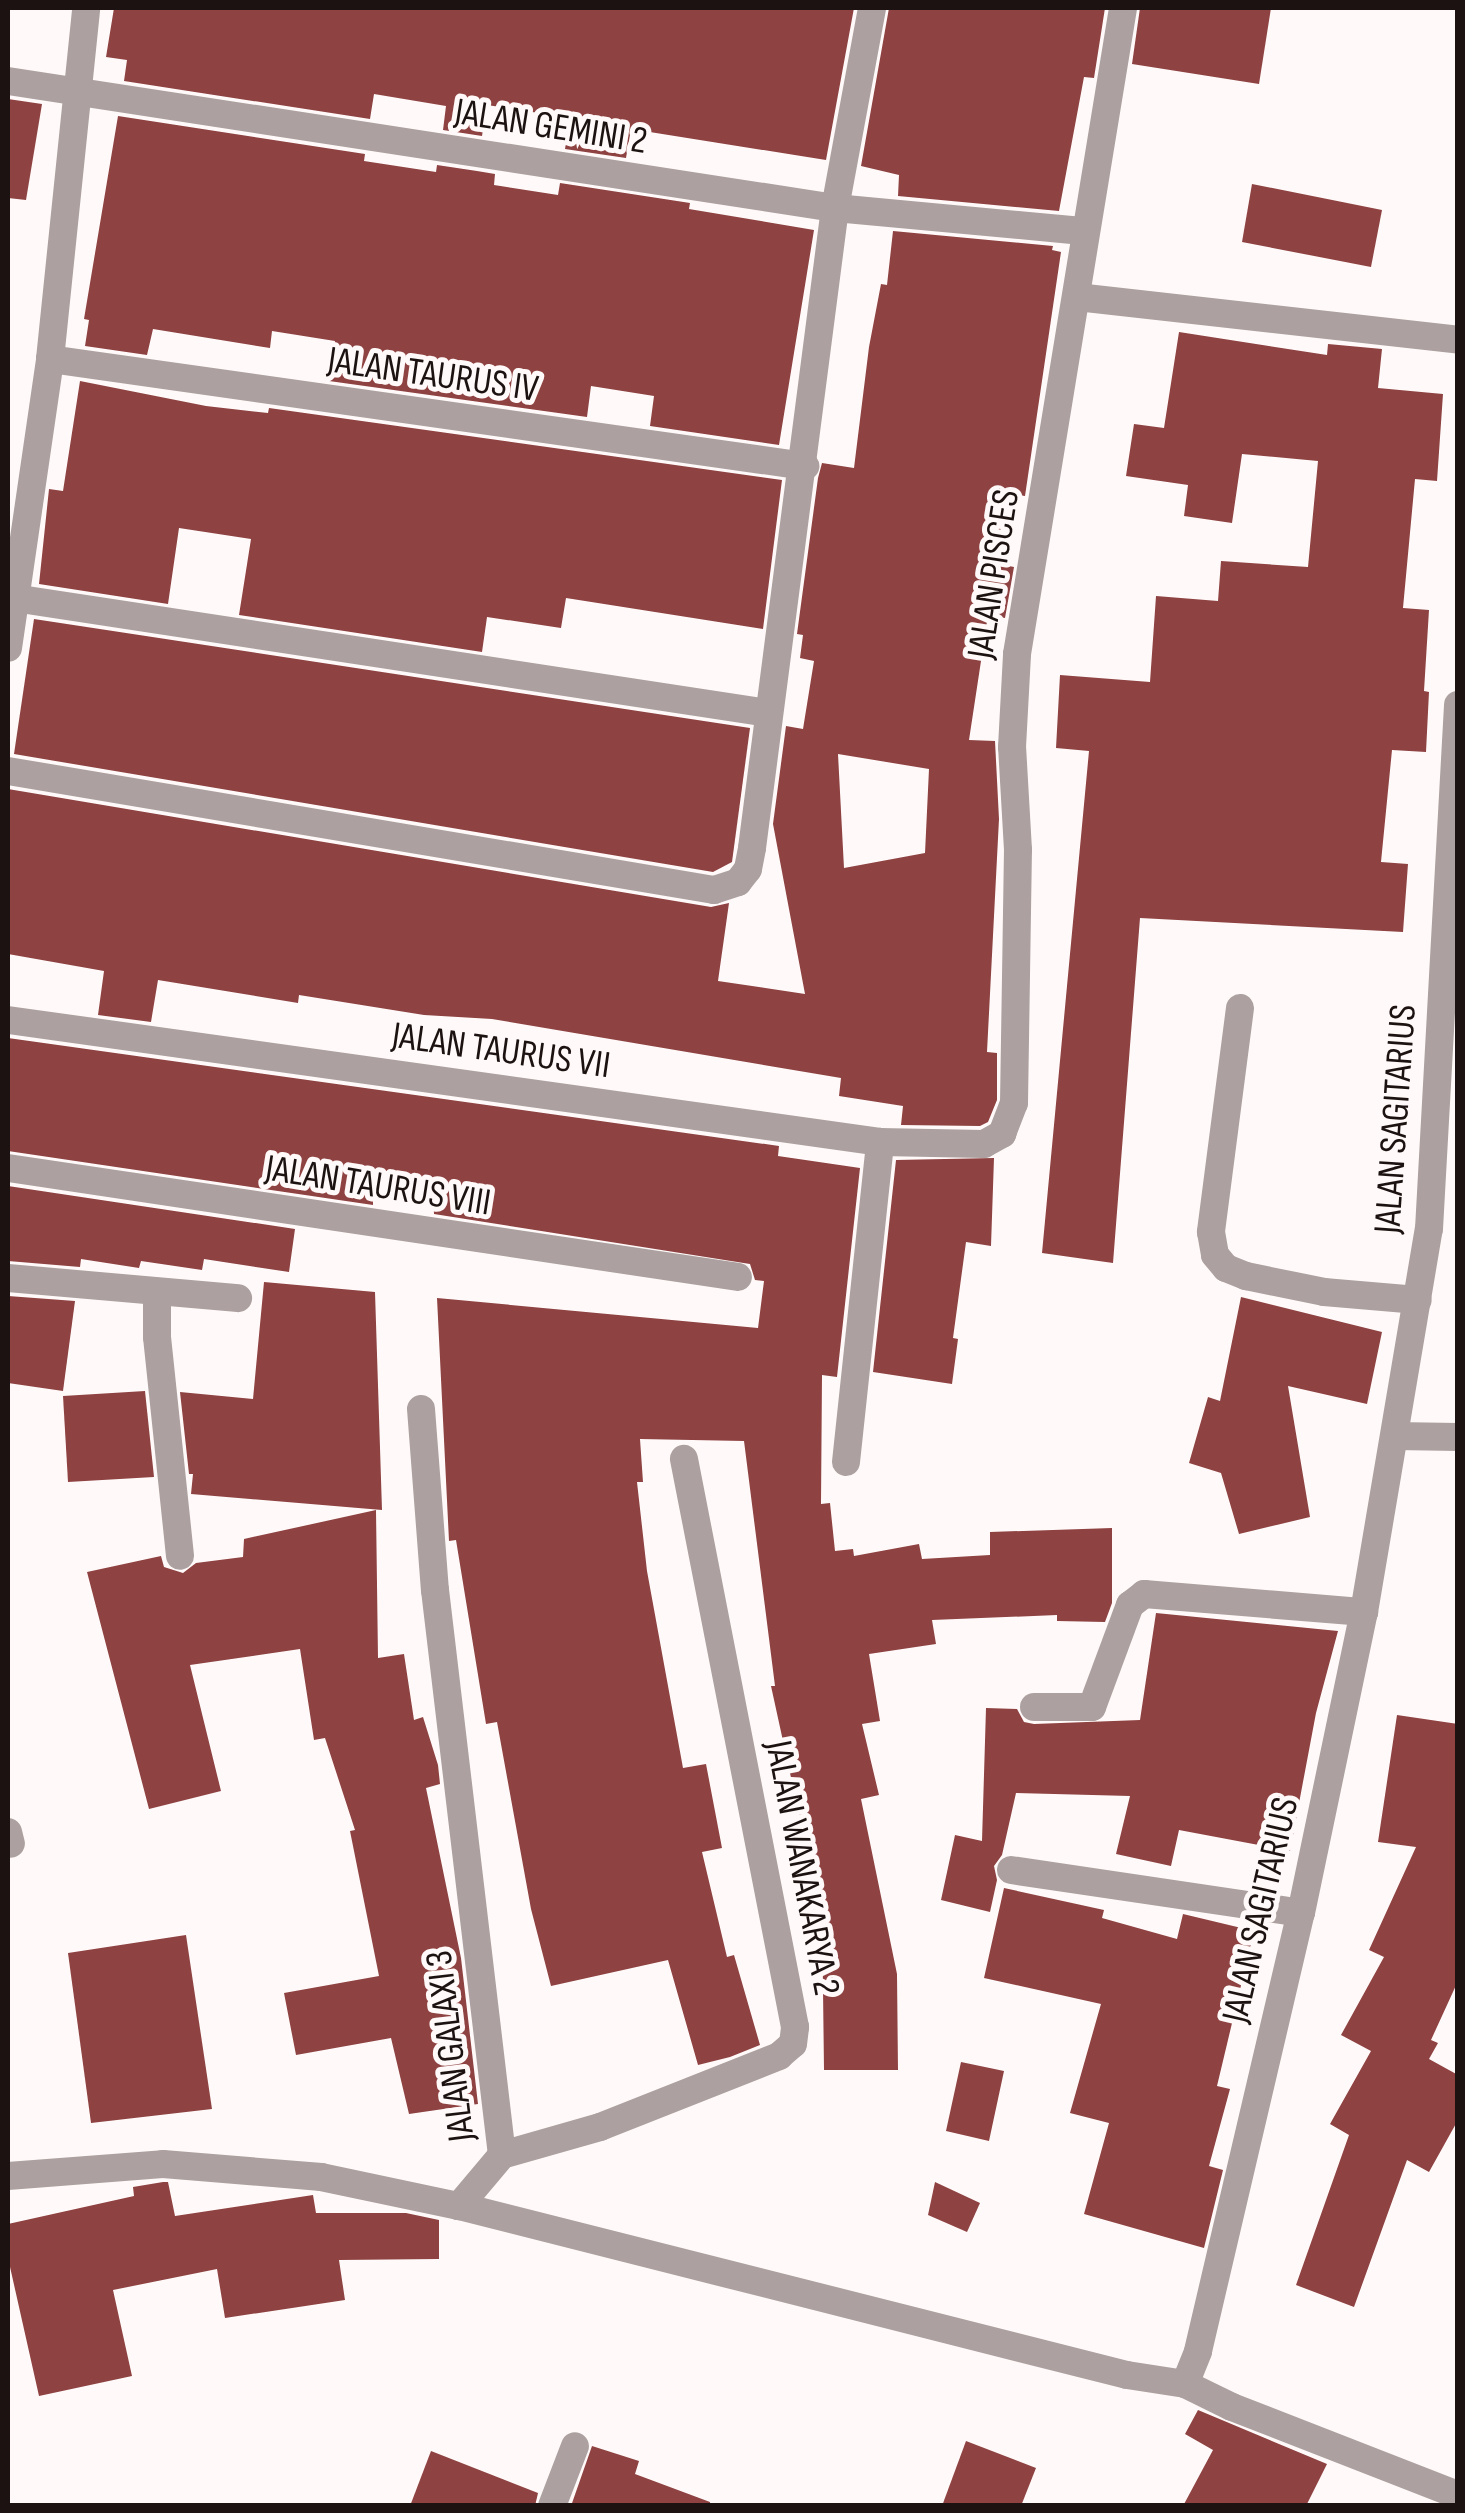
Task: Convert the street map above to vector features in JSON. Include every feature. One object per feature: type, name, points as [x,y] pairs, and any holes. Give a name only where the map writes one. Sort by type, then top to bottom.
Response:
[{"type":"street","points":[[8,648],[50,358],[74,94],[86,8]]},
{"type":"street","points":[[8,771],[714,890],[738,882],[748,868],[805,466],[836,208],[872,8]]},
{"type":"street","name":"JALAN PISCES","points":[[984,1144],[1002,1134],[1014,1103],[1018,850],[1012,747],[1017,654],[1123,8]]},
{"type":"street","name":"JALAN GEMINI 2","points":[[8,81],[836,208],[1085,232]]},
{"type":"street","points":[[1077,298],[1458,340]]},
{"type":"street","name":"JALAN TAURUS IV","points":[[50,358],[805,466]]},
{"type":"street","points":[[14,598],[768,713]]},
{"type":"street","name":"JALAN SAGITARIUS","points":[[1185,2384],[1202,2333],[1302,1913],[1364,1612],[1418,1300],[1429,1229],[1458,705]]},
{"type":"street","points":[[1240,1008],[1211,1232],[1215,1255],[1226,1268],[1246,1276],[1324,1292],[1418,1300]]},
{"type":"street","name":"JALAN TAURUS VII","points":[[8,1020],[880,1142],[984,1144]]},
{"type":"street","points":[[846,1462],[880,1142]]},
{"type":"street","name":"JALAN TAURUS VIII","points":[[8,1168],[738,1278]]},
{"type":"street","points":[[8,1278],[238,1298]]},
{"type":"street","points":[[157,1293],[157,1337],[180,1556]]},
{"type":"street","name":"JALAN GALAXI 3","points":[[421,1409],[436,1590],[502,2155],[459,2206]]},
{"type":"street","points":[[1395,1436],[1458,1437]]},
{"type":"street","name":"JALAN WANAKARYA 2","points":[[502,2155],[600,2126],[779,2056],[793,2044],[795,2027],[684,1459]]},
{"type":"street","points":[[1034,1707],[1092,1707],[1130,1604],[1144,1594],[1364,1612]]},
{"type":"street","points":[[1011,1870],[1302,1913]]},
{"type":"street","points":[[8,2176],[163,2164],[322,2177],[459,2206],[1127,2375],[1185,2384],[1232,2408],[1458,2495]]},
{"type":"street","points":[[552,2506],[574,2446]]},
{"type":"building","points":[[114,8],[854,8],[826,160],[631,129],[626,158],[565,149],[570,118],[487,105],[482,136],[443,130],[446,106],[374,94],[370,119],[124,81],[127,60],[106,57]]},
{"type":"building","points":[[889,8],[1105,8],[1094,78],[1084,77],[1059,211],[898,196],[899,175],[861,166]]},
{"type":"building","points":[[1140,8],[1271,8],[1259,84],[1132,64]]},
{"type":"building","points":[[8,99],[42,104],[26,200],[8,198]]},
{"type":"building","points":[[118,116],[365,154],[364,161],[436,172],[437,165],[495,174],[494,185],[558,195],[560,183],[690,203],[689,209],[814,230],[779,445],[650,426],[654,396],[591,386],[587,417],[329,381],[335,341],[272,331],[270,348],[153,329],[147,355],[85,346],[89,320],[84,319]]},
{"type":"building","points":[[1252,184],[1382,210],[1371,267],[1242,242]]},
{"type":"building","points":[[893,231],[1053,246],[1052,250],[1061,252],[1025,496],[1010,494],[999,564],[1014,567],[1005,618],[988,615],[969,740],[995,741],[999,819],[987,1052],[997,1053],[997,1100],[988,1122],[980,1126],[901,1125],[903,1106],[839,1096],[841,1078],[492,1019],[424,1015],[299,995],[298,1003],[158,980],[151,1022],[98,1015],[104,971],[8,954],[8,789],[711,907],[729,903],[718,981],[805,994],[773,824],[786,726],[803,729],[814,661],[800,658],[803,635],[797,634],[818,478],[822,463],[854,468],[869,347],[881,284],[887,285]],"holes":[[[838,754],[929,769],[925,853],[844,868]]]},
{"type":"building","points":[[1179,332],[1327,355],[1328,344],[1382,349],[1378,388],[1443,394],[1437,481],[1415,479],[1403,608],[1429,610],[1424,691],[1429,692],[1426,752],[1392,750],[1381,862],[1408,864],[1403,932],[1140,918],[1113,1263],[1042,1253],[1089,751],[1056,748],[1060,675],[1150,682],[1156,596],[1218,601],[1221,561],[1308,567],[1318,461],[1242,454],[1232,523],[1184,516],[1188,485],[1126,476],[1134,424],[1164,428]]},
{"type":"building","points":[[80,381],[206,406],[268,413],[269,408],[782,480],[763,629],[566,598],[561,628],[487,617],[482,652],[239,615],[251,539],[179,528],[168,604],[39,584],[49,489],[63,491]]},
{"type":"building","points":[[34,619],[750,728],[732,862],[713,872],[14,754]]},
{"type":"building","points":[[8,1038],[779,1146],[778,1156],[860,1168],[837,1377],[822,1375],[821,1504],[830,1503],[835,1551],[853,1549],[854,1556],[919,1544],[922,1559],[990,1555],[990,1532],[1112,1528],[1112,1603],[1105,1622],[1057,1621],[1057,1615],[932,1620],[936,1644],[869,1654],[880,1721],[862,1724],[879,1795],[861,1799],[897,1974],[898,2070],[824,2070],[822,1910],[812,1912],[800,1852],[807,1851],[771,1686],[775,1686],[744,1441],[640,1439],[643,1482],[637,1482],[647,1571],[683,1768],[706,1764],[722,1848],[702,1852],[727,1957],[734,1955],[760,2045],[730,2057],[698,2065],[668,1960],[551,1986],[531,1909],[497,1722],[486,1724],[456,1540],[449,1541],[437,1298],[758,1328],[764,1281],[755,1280],[750,1264],[434,1214],[432,1178],[373,1179],[373,1205],[8,1151]]},
{"type":"building","points":[[994,1158],[991,1246],[966,1242],[953,1338],[958,1339],[952,1384],[873,1372],[896,1160]]},
{"type":"building","points":[[8,1186],[295,1229],[289,1272],[204,1259],[202,1270],[141,1261],[139,1268],[81,1259],[80,1267],[8,1261]]},
{"type":"building","points":[[264,1282],[375,1292],[382,1510],[191,1494],[193,1474],[189,1474],[180,1392],[253,1399]]},
{"type":"building","points":[[8,1296],[75,1301],[63,1391],[8,1383]]},
{"type":"building","points":[[1241,1297],[1382,1332],[1367,1404],[1288,1386],[1310,1517],[1239,1534],[1221,1473],[1189,1463],[1208,1397],[1220,1401]]},
{"type":"building","points":[[145,1391],[154,1477],[68,1482],[63,1396]]},
{"type":"building","points":[[376,1510],[378,1658],[404,1654],[414,1720],[423,1717],[438,1765],[440,1784],[426,1788],[461,1958],[478,2104],[409,2114],[391,2038],[296,2055],[284,1993],[379,1976],[350,1831],[355,1830],[325,1738],[314,1740],[300,1649],[190,1665],[221,1791],[149,1809],[87,1572],[161,1556],[164,1567],[183,1573],[196,1563],[243,1557],[244,1539]]},
{"type":"building","points":[[1156,1613],[1338,1631],[1316,1713],[1290,1851],[1179,1830],[1171,1866],[1116,1854],[1130,1796],[1016,1793],[1002,1855],[994,1866],[997,1880],[990,1912],[941,1900],[955,1835],[982,1841],[986,1708],[1017,1709],[1024,1722],[1034,1724],[1140,1720]]},
{"type":"building","points":[[1397,1715],[1458,1724],[1458,1981],[1431,2040],[1438,2043],[1429,2059],[1458,2075],[1458,2120],[1429,2172],[1407,2160],[1354,2307],[1296,2285],[1349,2135],[1330,2124],[1371,2051],[1341,2035],[1384,1957],[1369,1950],[1416,1847],[1378,1842]]},
{"type":"building","points":[[1004,1888],[1104,1910],[1102,1918],[1177,1939],[1183,1914],[1254,1931],[1217,2086],[1230,2089],[1209,2166],[1223,2170],[1204,2248],[1084,2214],[1109,2123],[1070,2113],[1101,2004],[984,1978]]},
{"type":"building","points":[[186,1935],[212,2109],[91,2123],[68,1953]]},
{"type":"building","points":[[961,2062],[1004,2071],[989,2141],[946,2131]]},
{"type":"building","points":[[168,2182],[175,2216],[313,2195],[316,2213],[406,2213],[439,2220],[439,2259],[339,2260],[345,2300],[225,2318],[217,2269],[113,2290],[132,2376],[39,2396],[8,2258],[8,2224],[134,2196],[133,2187]]},
{"type":"building","points":[[935,2182],[980,2203],[967,2232],[928,2215]]},
{"type":"building","points":[[1198,2410],[1327,2464],[1306,2506],[1183,2506],[1213,2450],[1185,2434]]},
{"type":"building","points":[[966,2441],[1036,2468],[1021,2506],[942,2506]]},
{"type":"building","points":[[592,2446],[639,2461],[635,2474],[710,2502],[710,2506],[571,2506]]},
{"type":"building","points":[[431,2451],[538,2493],[535,2506],[410,2506]]}]
